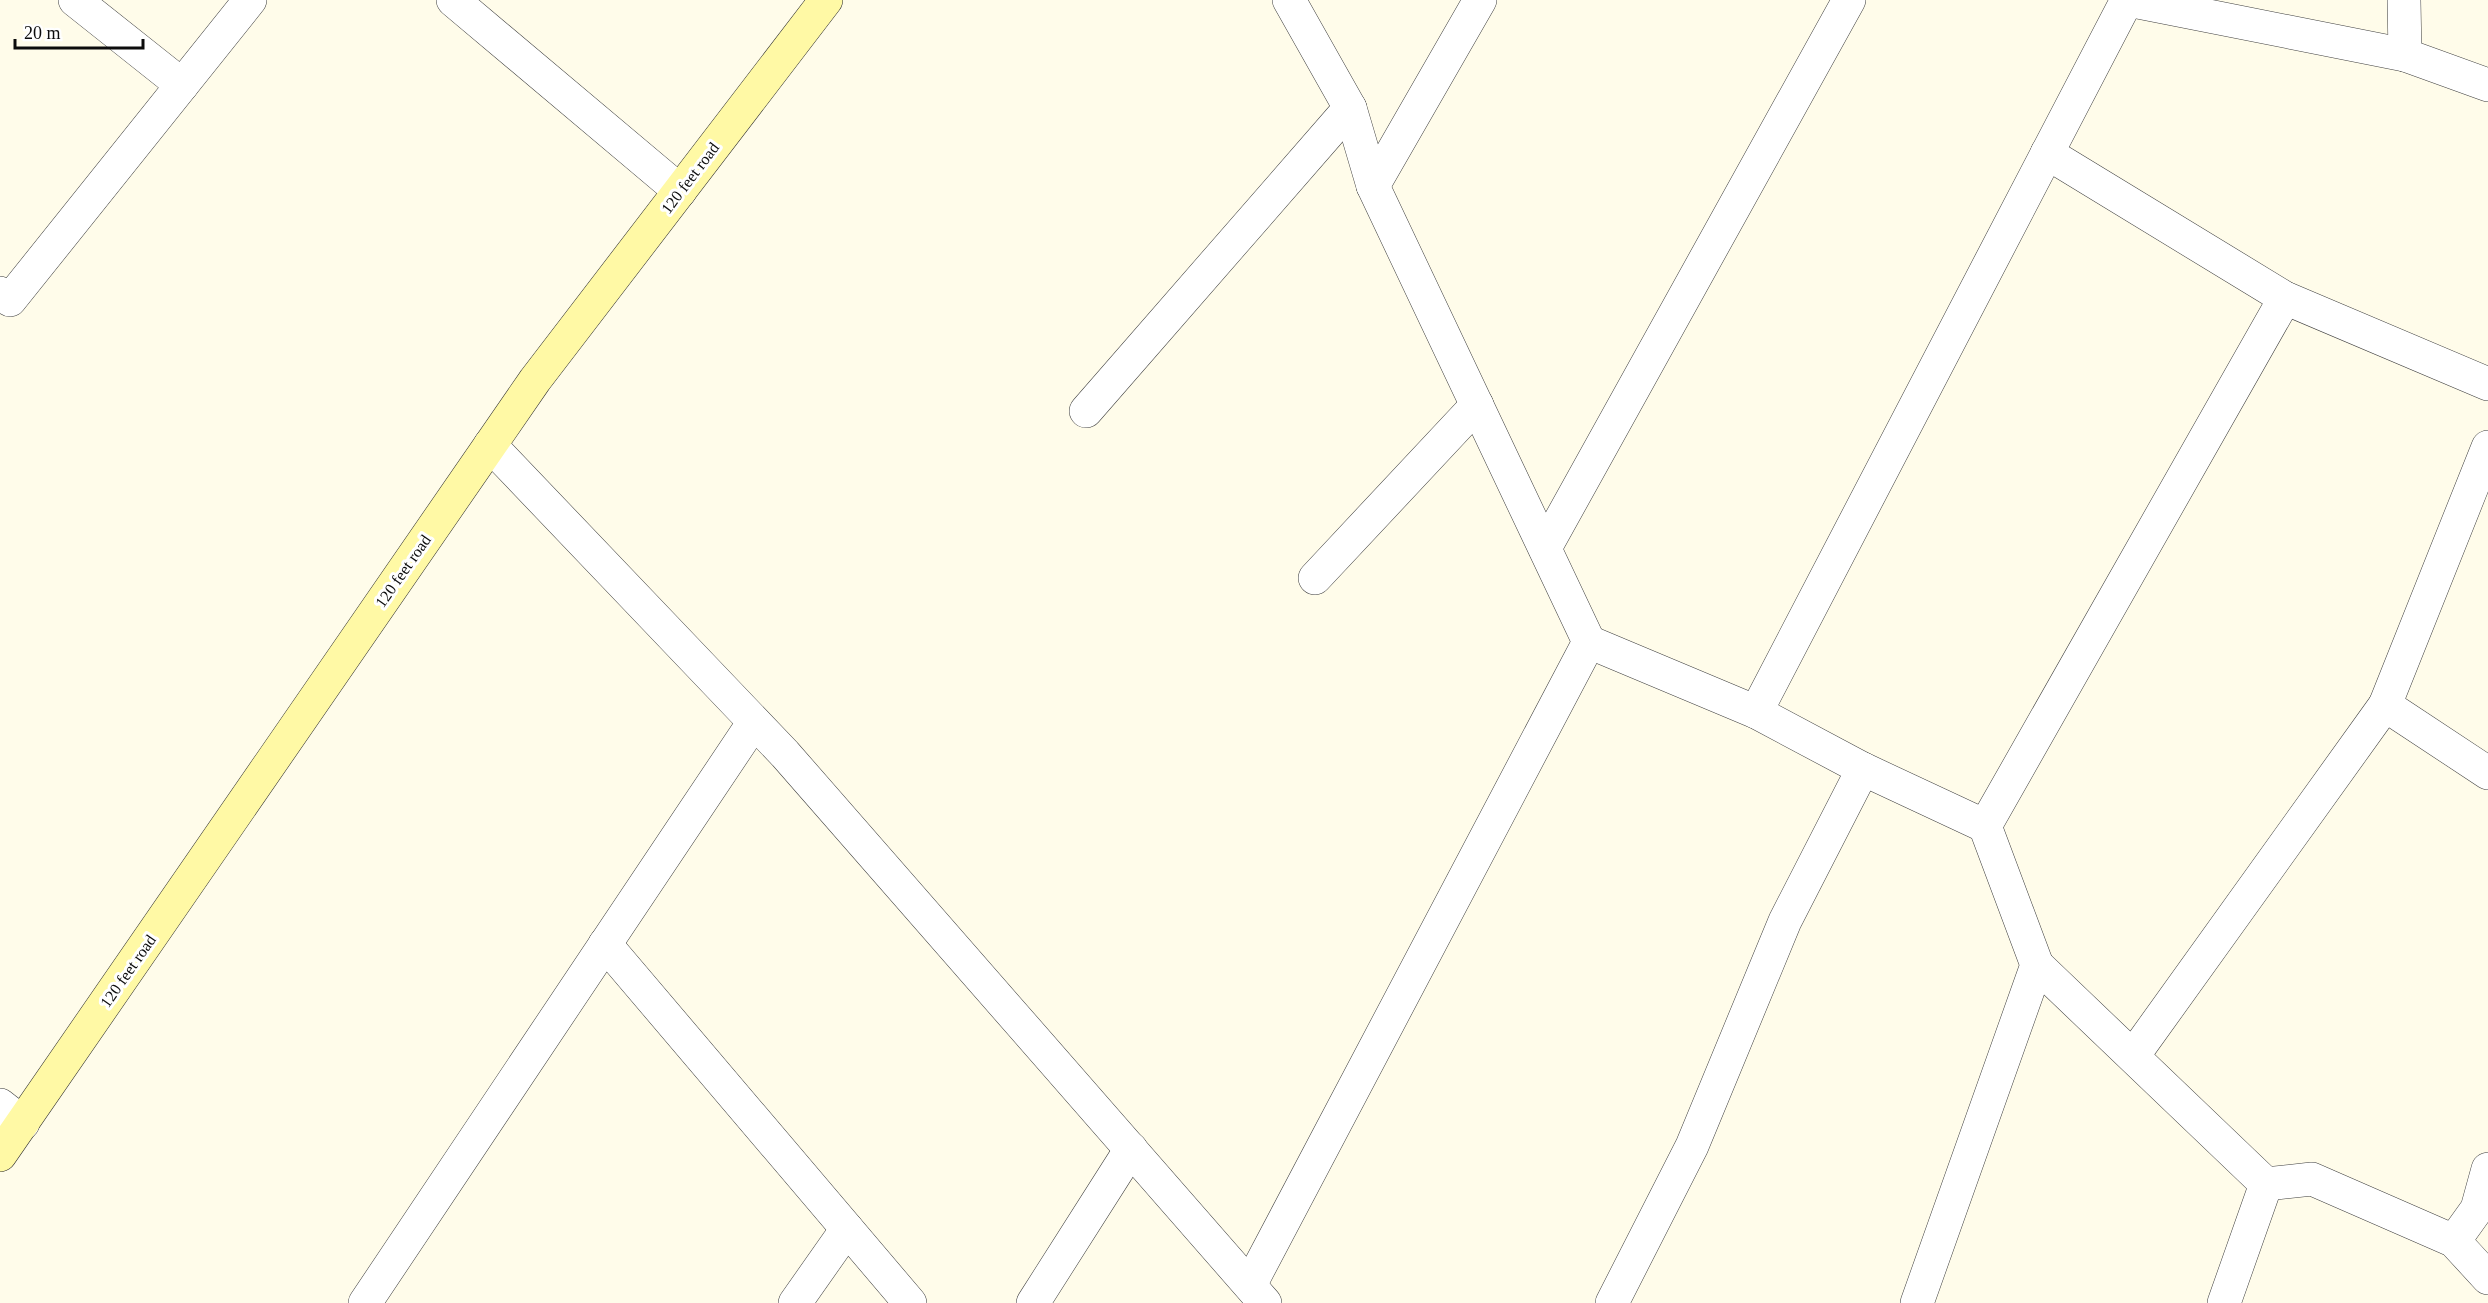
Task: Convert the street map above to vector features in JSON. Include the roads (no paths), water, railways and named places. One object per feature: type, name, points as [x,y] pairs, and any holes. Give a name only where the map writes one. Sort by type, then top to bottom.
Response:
[{"type":"street","points":[[75,0],[182,85]]},
{"type":"street","points":[[3,302],[250,0]]},
{"type":"street","points":[[453,0],[680,191]]},
{"type":"street","name":"120 feet road","points":[[0,1155],[12,1114],[535,380],[826,0]]},
{"type":"street","points":[[1289,0],[1350,108],[1373,186],[1589,642],[1756,712],[1863,769],[1985,826],[2037,965],[2266,1184]]},
{"type":"street","points":[[1373,186],[1480,0]]},
{"type":"street","points":[[1545,549],[1849,0]]},
{"type":"street","points":[[1756,712],[2127,0],[2405,55],[2488,85]]},
{"type":"street","points":[[2404,0],[2405,55]]},
{"type":"street","points":[[1086,411],[1350,108]]},
{"type":"street","points":[[2047,153],[2285,298],[2488,384]]},
{"type":"street","points":[[1985,826],[2285,298]]},
{"type":"street","points":[[1315,578],[1477,405]]},
{"type":"street","points":[[490,445],[793,763],[1258,1294],[1589,642]]},
{"type":"street","points":[[2133,1056],[2385,705],[2488,447]]},
{"type":"street","points":[[2385,705],[2488,772]]},
{"type":"street","points":[[365,1303],[754,722]]},
{"type":"street","points":[[1612,1303],[1692,1146],[1785,921],[1863,769]]},
{"type":"street","points":[[605,944],[910,1303]]},
{"type":"street","points":[[1917,1303],[2037,965]]},
{"type":"street","points":[[1032,1303],[1131,1149]]},
{"type":"street","points":[[2454,1241],[2477,1209],[2488,1169]]},
{"type":"street","points":[[2266,1184],[2312,1179],[2454,1241],[2488,1278]]},
{"type":"street","points":[[2224,1303],[2266,1184]]},
{"type":"street","points":[[795,1303],[847,1228]]}]
